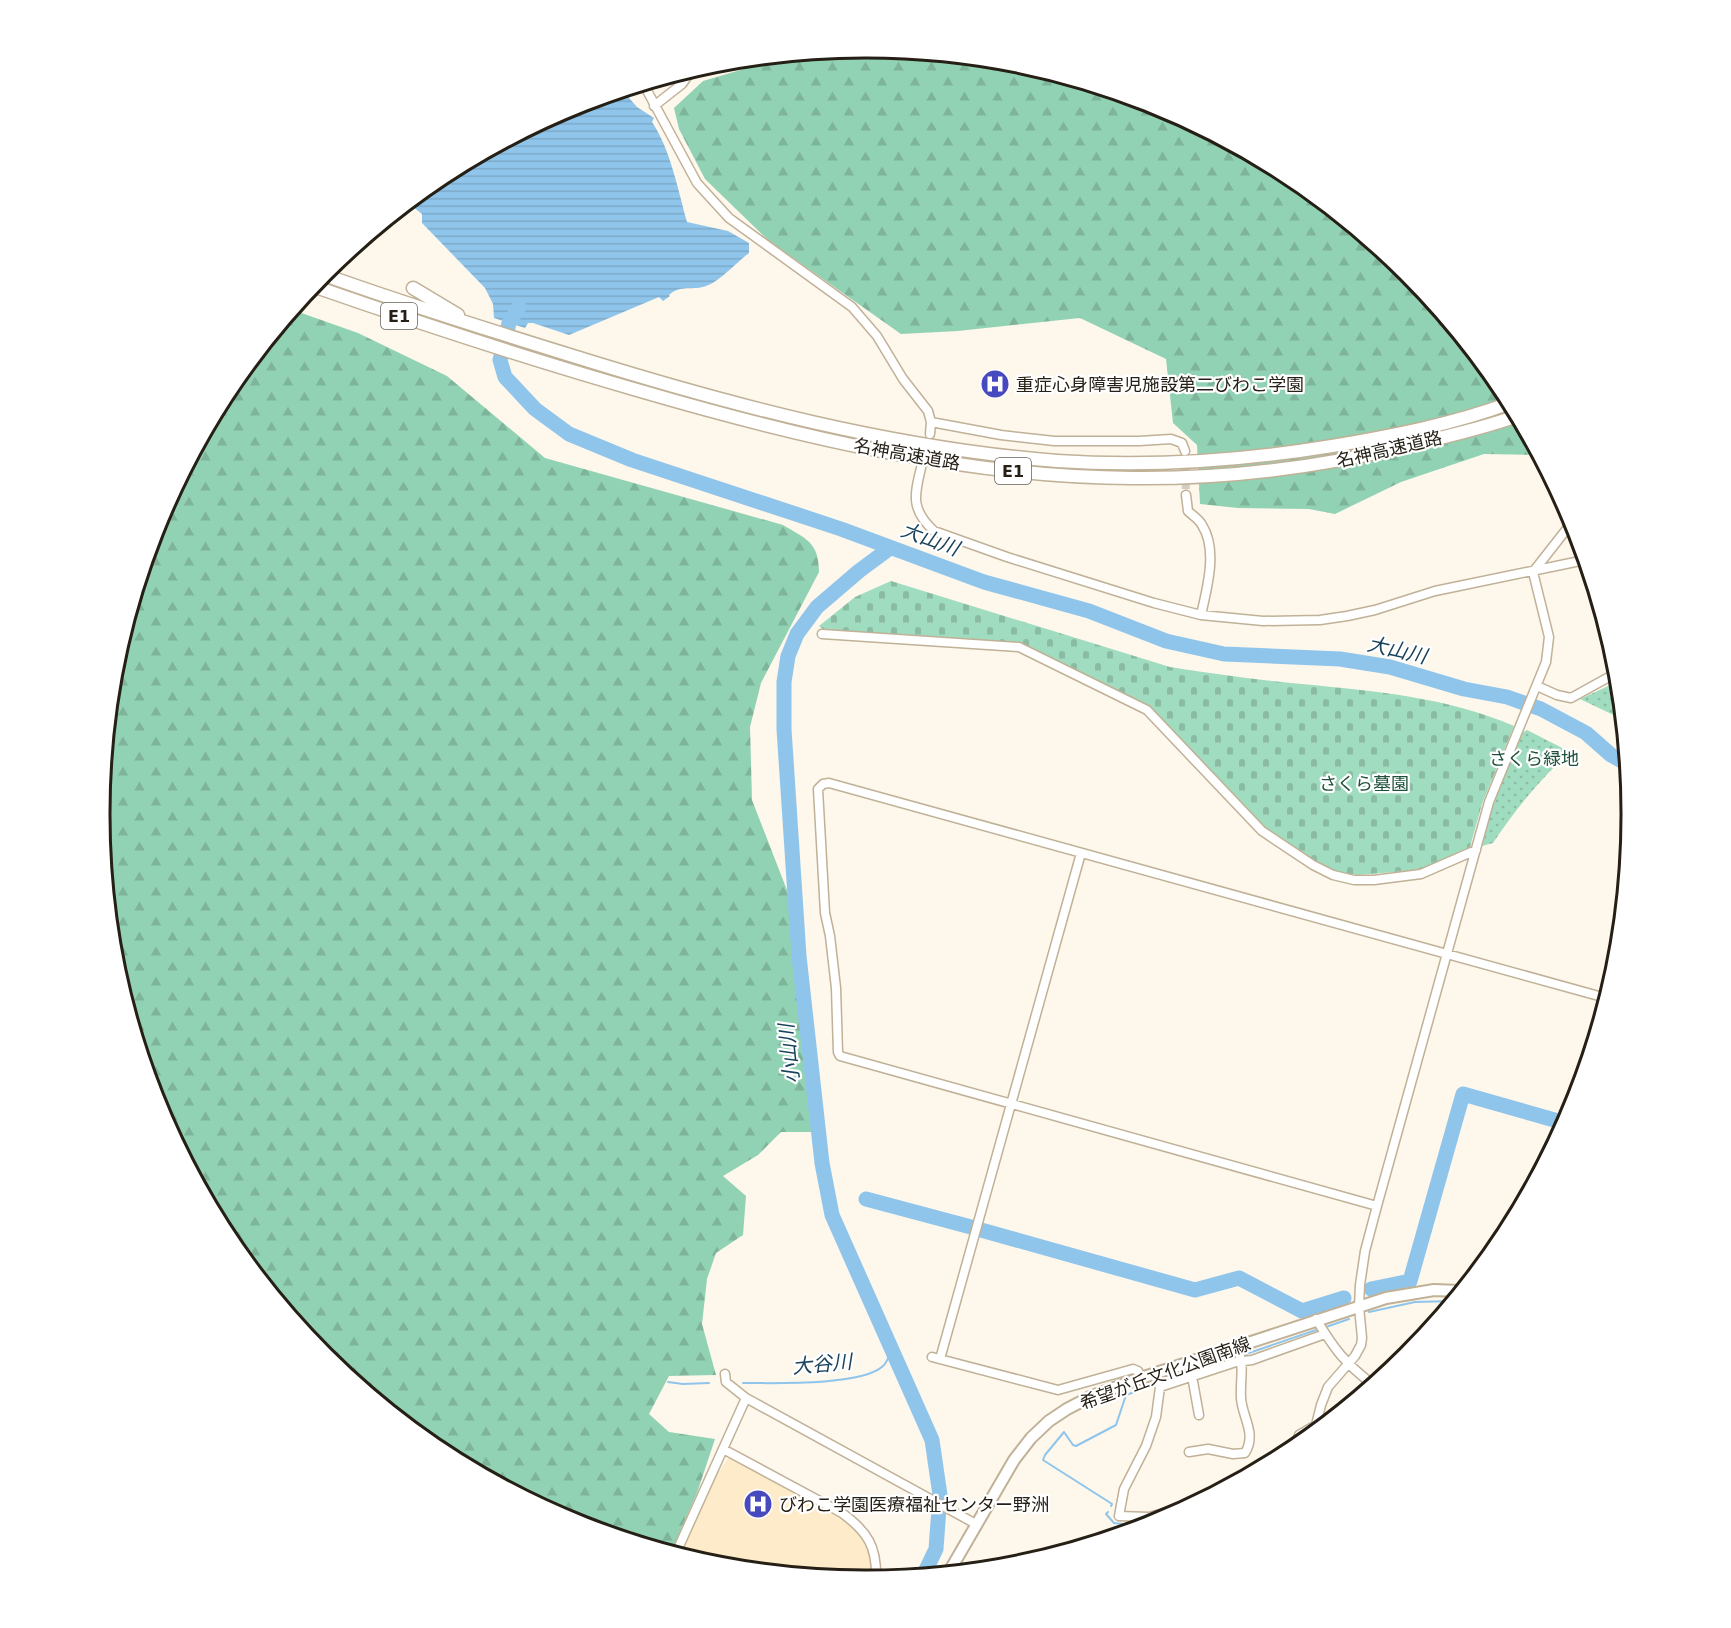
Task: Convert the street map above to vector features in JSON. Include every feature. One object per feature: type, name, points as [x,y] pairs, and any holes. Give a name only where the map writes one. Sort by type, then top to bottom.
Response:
[{"type":"highway","name":"名神高速道路","points":[[333,278],[521,340],[675,387],[813,422],[939,447],[996,455],[1059,461],[1133,463],[1192,462],[1259,457],[1370,440],[1442,423],[1501,406]]},
{"type":"highway","points":[[413,288],[444,307],[490,330]]},
{"type":"highway","name":"名神高速道路","points":[[322,289],[486,345],[670,400],[809,436],[938,461],[1057,475],[1132,478],[1193,477],[1317,465],[1373,455],[1509,418]]},
{"type":"highway","points":[[318,294],[408,319]]},
{"type":"main road","name":"希望が丘文化公園南線","points":[[953,1564],[1014,1460],[1031,1438],[1067,1408],[1141,1378],[1317,1319],[1386,1298],[1434,1290],[1451,1291]]},
{"type":"street","points":[[654,106],[684,81]]},
{"type":"street","points":[[647,91],[698,183],[709,198],[729,218],[838,297],[861,316],[878,336],[903,379],[928,411],[930,434]]},
{"type":"street","points":[[930,422],[1001,435],[1054,441],[1171,439],[1182,443],[1185,451]]},
{"type":"street","points":[[921,468],[914,492],[915,502],[925,523],[934,531],[1102,587],[1201,615],[1263,621],[1320,620],[1375,610],[1446,588],[1577,562]]},
{"type":"street","points":[[1186,495],[1188,511],[1200,521],[1204,528],[1209,552],[1210,570],[1201,615]]},
{"type":"street","points":[[1533,572],[1565,531]]},
{"type":"street","points":[[1319,1418],[1328,1387],[1361,1345],[1359,1307],[1365,1251],[1377,1206],[1489,802],[1546,662],[1549,637],[1533,572]]},
{"type":"street","points":[[822,634],[1019,647],[1147,710],[1262,831],[1313,865],[1333,875],[1354,880],[1374,880],[1420,874],[1476,850]]},
{"type":"street","points":[[1537,687],[1571,698],[1608,678]]},
{"type":"street","points":[[1377,1206],[840,1056],[835,978],[825,913],[818,789],[823,784],[829,783],[1598,997]]},
{"type":"street","points":[[1081,853],[1011,1104],[936,1358],[1047,1389],[1058,1390],[1133,1369],[1138,1371],[1141,1378]]},
{"type":"street","points":[[1317,1319],[1335,1351],[1367,1380]]},
{"type":"street","points":[[1160,1387],[1252,1360],[1325,1334]]},
{"type":"street","points":[[1189,1452],[1208,1449],[1233,1454],[1245,1453],[1249,1447],[1250,1429],[1241,1399],[1243,1361],[1237,1346]]},
{"type":"street","points":[[725,1374],[726,1382],[746,1398],[976,1524]]},
{"type":"street","points":[[1142,1517],[1119,1516],[1124,1489],[1152,1431],[1160,1387],[1154,1374]]},
{"type":"street","points":[[1192,1376],[1199,1415]]},
{"type":"street","points":[[679,1546],[746,1398]]},
{"type":"street","points":[[723,1449],[859,1525],[872,1544],[876,1570]]},
{"type":"shaded area","name":"びわこ学園医療福祉センター野洲","points":[[729,1457],[857,1528],[871,1560],[871,1570],[767,1563],[684,1547],[714,1479]]},
{"type":"green space","points":[[866,58],[964,65],[1061,84],[1155,116],[1200,136],[1285,186],[1364,246],[1400,280],[1465,354],[1494,394],[1530,455],[1484,454],[1401,482],[1335,514],[1309,509],[1238,508],[1200,504],[1197,445],[1173,423],[1166,359],[1080,318],[958,331],[901,334],[769,241],[705,179],[679,129],[674,108],[703,81],[745,69],[816,60]]},
{"type":"green space","points":[[300,313],[358,333],[447,376],[545,458],[783,525],[810,542],[817,554],[819,572],[761,683],[750,727],[752,800],[790,898],[813,1132],[781,1132],[758,1155],[723,1176],[746,1196],[743,1235],[716,1253],[707,1279],[702,1324],[716,1375],[669,1376],[649,1414],[669,1432],[715,1439],[697,1493],[674,1545],[623,1529],[531,1492],[488,1468],[446,1442],[367,1382],[297,1312],[237,1234],[188,1148],[150,1057],[125,961],[116,913],[112,863],[110,814],[112,765],[116,715],[125,667],[150,571],[188,480],[237,394]]},
{"type":"green space","name":"さくら墓園","points":[[891,581],[1170,667],[1410,697],[1463,708],[1514,726],[1482,804],[1470,847],[1419,870],[1358,875],[1337,872],[1317,863],[1266,828],[1148,705],[1019,644],[823,629],[819,626],[855,597]]},
{"type":"green space","points":[[1609,685],[1615,716],[1580,699]]},
{"type":"green space","name":"さくら緑地","points":[[1527,730],[1570,752],[1528,795],[1493,843],[1482,846],[1493,803],[1522,733]]},
{"type":"water","points":[[628,97],[637,107],[654,118],[652,122],[669,158],[687,222],[728,231],[749,243],[749,253],[711,284],[678,290],[663,301],[659,297],[569,335],[533,323],[528,323],[525,328],[494,318],[493,304],[485,288],[422,223],[422,214],[415,208],[488,160],[531,136],[576,116]]},
{"type":"waterway","name":"大山川","points":[[519,307],[509,323],[500,360],[505,377],[535,409],[569,434],[632,460],[841,529],[984,582],[1089,611],[1166,641],[1224,654],[1340,659],[1390,667],[1464,689],[1507,697],[1541,709],[1586,733],[1619,759]]},
{"type":"waterway","name":"小山川","points":[[890,548],[817,607],[797,634],[788,656],[784,682],[784,729],[799,956],[822,1163],[832,1215],[932,1440],[940,1495],[936,1549],[927,1567]]},
{"type":"waterway","points":[[1371,1289],[1410,1281],[1463,1094],[1555,1120]]},
{"type":"waterway","points":[[866,1199],[971,1227]]},
{"type":"waterway","points":[[981,1230],[1195,1290],[1239,1278],[1302,1311],[1344,1298]]},
{"type":"waterway","points":[[1369,1312],[1415,1302],[1443,1301]]},
{"type":"waterway","points":[[1326,1327],[1349,1319]]},
{"type":"waterway","points":[[1246,1354],[1316,1330]]},
{"type":"waterway","name":"大谷川","points":[[743,1383],[816,1382],[856,1377],[883,1366],[892,1350]]},
{"type":"waterway","points":[[1226,1361],[1236,1358]]},
{"type":"waterway","name":"大谷川","points":[[668,1382],[709,1383]]},
{"type":"waterway","points":[[1111,1506],[1112,1504],[1043,1460],[1064,1432],[1076,1446],[1116,1425],[1126,1395],[1155,1385]]},
{"type":"waterway","points":[[1108,1512],[1106,1514],[1114,1523],[1122,1524]]},
{"type":"tunnel","points":[[1185,457],[1186,495]]},
{"type":"place","name":"重症心身障害児施設第二びわこ学園","points":[[995,384]]},
{"type":"place","name":"びわこ学園医療福祉センター野洲","points":[[758,1504]]}]
